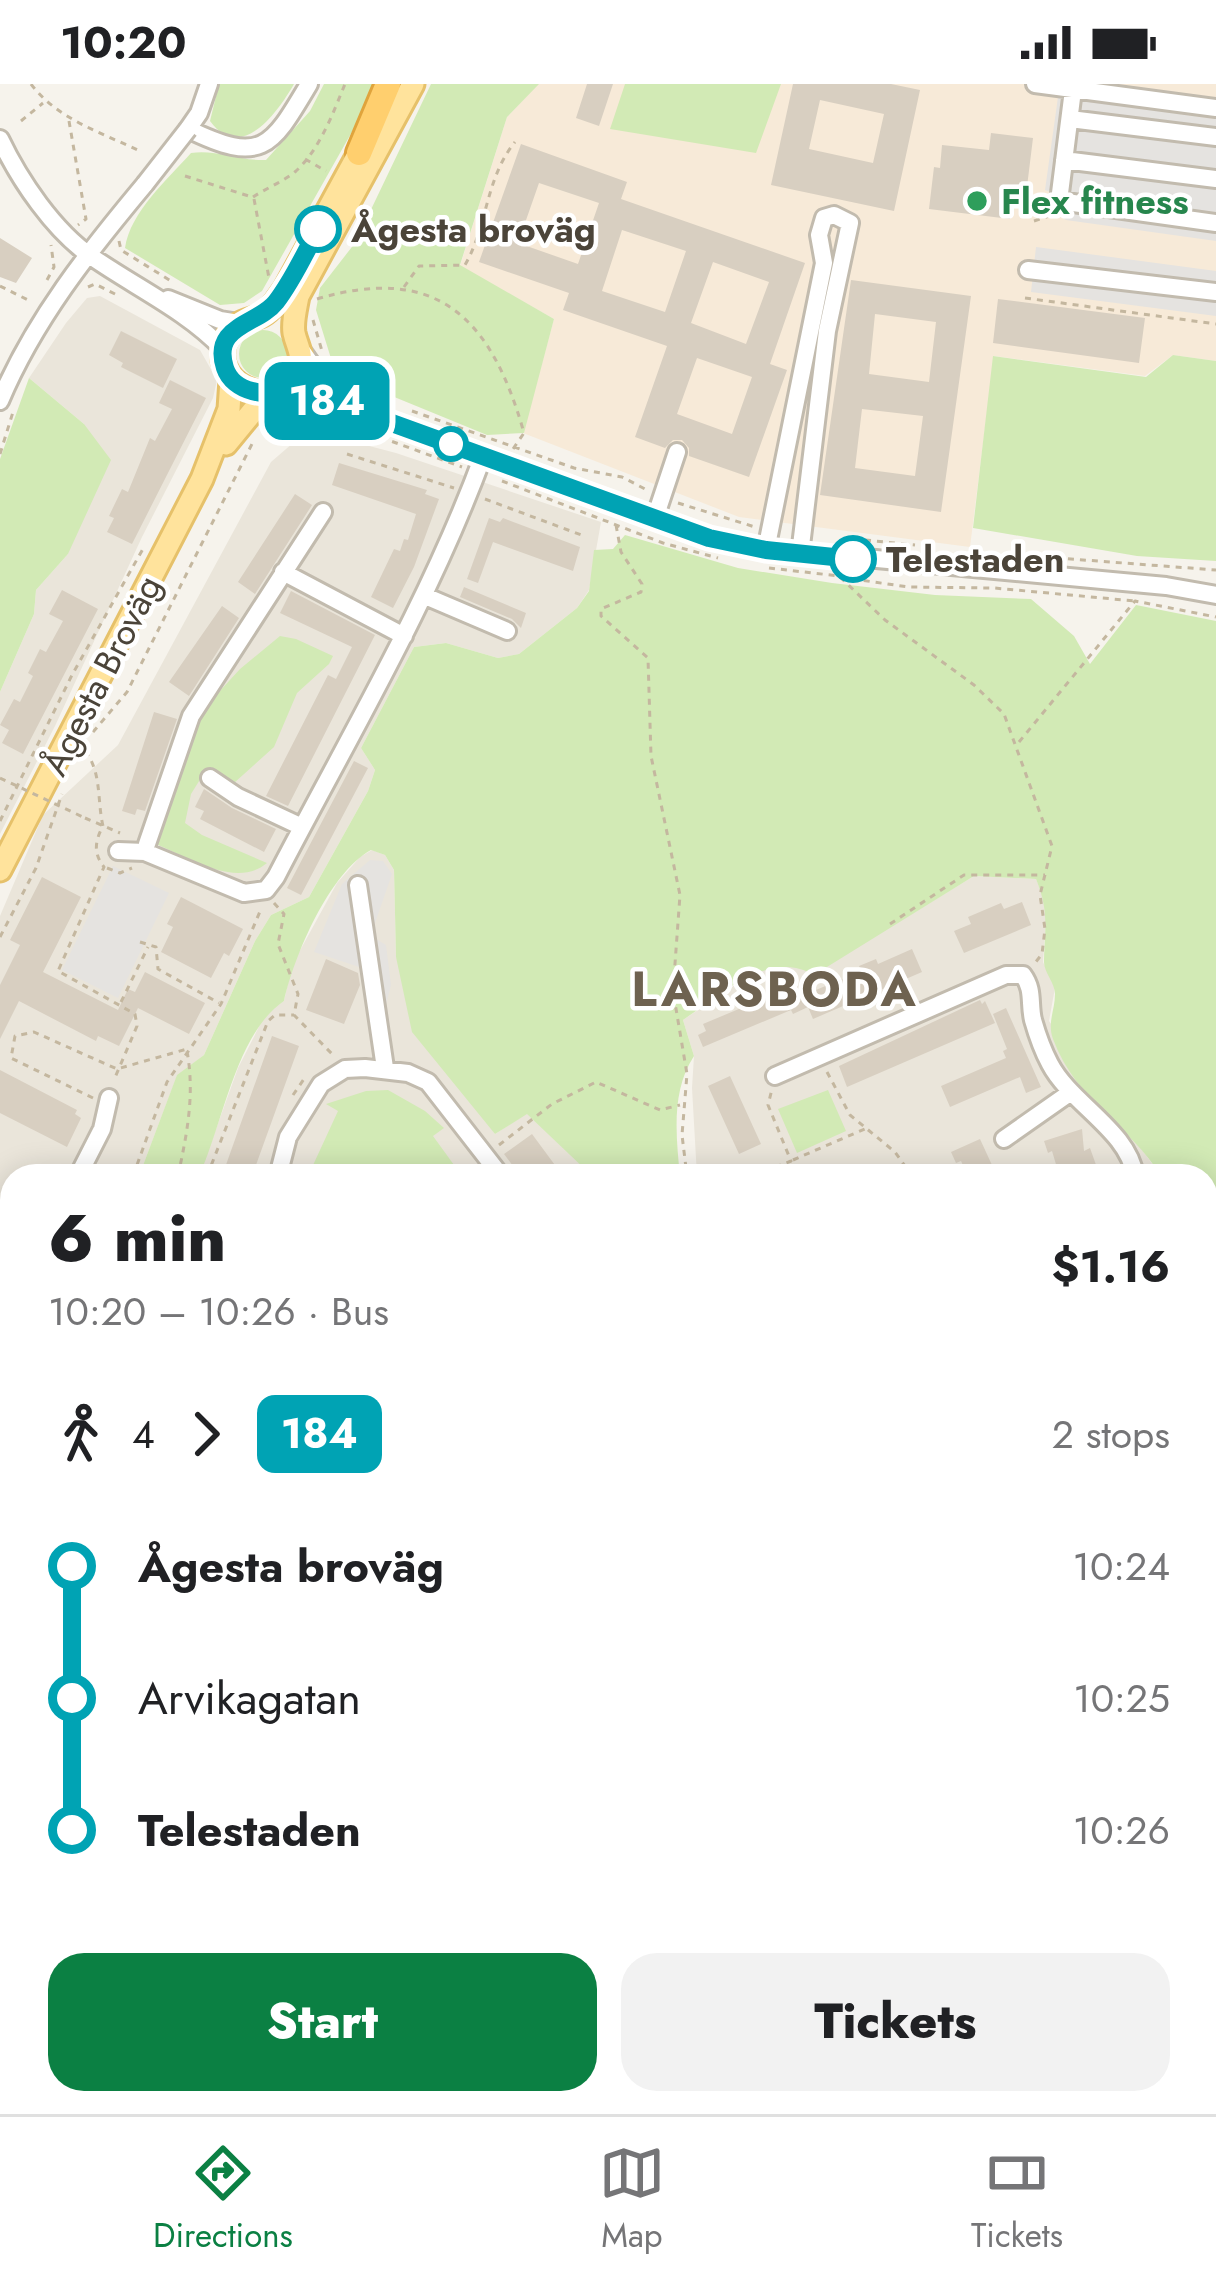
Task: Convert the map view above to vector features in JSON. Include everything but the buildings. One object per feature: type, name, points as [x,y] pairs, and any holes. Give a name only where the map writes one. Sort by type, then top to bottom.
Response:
[{"type":"highway","points":[[359,152],[388,84]]},
{"type":"main road","points":[[223,350],[239,323],[261,316],[285,290],[398,84]]},
{"type":"main road","name":"Ågesta Broväg","points":[[202,479],[243,419],[301,362],[298,296],[413,84]]},
{"type":"main road","points":[[261,316],[285,323],[297,340]]},
{"type":"main road","name":"Ågesta Broväg","points":[[0,870],[202,479],[229,409],[231,380],[223,350]]},
{"type":"main road","points":[[231,380],[243,388],[277,390]]},
{"type":"street","points":[[9,400],[12,372],[50,310],[87,254],[188,129],[209,84]]},
{"type":"street","points":[[188,129],[231,147],[253,148],[277,137],[309,84]]},
{"type":"street","points":[[1035,84],[1216,109]]},
{"type":"street","points":[[1073,90],[1059,201],[1216,224]]},
{"type":"street","points":[[1070,119],[1216,137]]},
{"type":"street","points":[[0,139],[33,194],[87,254],[223,350]]},
{"type":"street","points":[[1064,160],[1216,179]]},
{"type":"street","points":[[764,558],[824,263],[820,224],[833,215],[850,223],[849,234],[837,267],[827,331],[800,554]]},
{"type":"street","points":[[1028,270],[1216,292]]},
{"type":"street","points":[[139,287],[220,320],[239,323]]},
{"type":"street","points":[[297,340],[319,375],[386,419],[473,465],[655,518],[764,558],[800,554],[1166,586],[1216,595]]},
{"type":"street","points":[[277,390],[386,419]]},
{"type":"street","points":[[655,518],[677,452]]},
{"type":"street","points":[[118,850],[145,852],[255,894],[266,890],[448,550],[473,465]]},
{"type":"street","points":[[147,844],[191,716],[322,512]]},
{"type":"street","points":[[283,572],[404,636]]},
{"type":"street","points":[[425,596],[508,631]]},
{"type":"street","points":[[210,778],[238,797],[302,827]]},
{"type":"street","points":[[358,885],[385,1068]]},
{"type":"street","points":[[775,1076],[1006,975],[1024,975],[1032,987],[1032,1015],[1049,1064],[1134,1164]]},
{"type":"street","points":[[281,1164],[288,1136],[321,1084],[345,1069],[385,1068],[428,1082],[492,1164]]},
{"type":"street","points":[[1004,1139],[1071,1092]]},
{"type":"street","points":[[83,1164],[102,1129],[109,1098]]},
{"type":"street","points":[[0,1436],[0,1465]]},
{"type":"path","points":[[32,84],[44,102],[68,117],[142,152]]},
{"type":"path","points":[[185,176],[253,197],[295,171],[305,159],[332,117],[345,84]]},
{"type":"path","points":[[21,121],[44,102]]},
{"type":"path","points":[[67,234],[86,219],[68,117]]},
{"type":"path","points":[[404,286],[418,266],[465,265],[491,181],[515,142]]},
{"type":"path","points":[[305,159],[330,173]]},
{"type":"path","points":[[253,197],[271,286]]},
{"type":"path","points":[[121,250],[123,228]]},
{"type":"path","points":[[45,285],[54,267],[52,246]]},
{"type":"path","points":[[84,288],[95,284]]},
{"type":"path","points":[[0,286],[50,310]]},
{"type":"path","points":[[310,302],[346,290],[404,286],[457,310],[488,348],[512,392],[524,433],[505,473]]},
{"type":"path","points":[[1025,298],[1216,324]]},
{"type":"path","points":[[0,454],[9,400]]},
{"type":"path","points":[[332,419],[505,473],[663,543],[720,558]]},
{"type":"path","points":[[91,735],[127,692],[258,432]]},
{"type":"path","points":[[458,490],[473,465]]},
{"type":"path","points":[[616,524],[621,552],[642,584],[641,592],[601,609],[601,616],[648,658],[651,756],[680,896],[674,991],[687,1074],[683,1105],[686,1164]]},
{"type":"path","points":[[764,558],[838,577],[908,587],[994,588],[1136,601],[1216,617]]},
{"type":"path","points":[[0,821],[72,675],[128,577]]},
{"type":"path","points":[[838,577],[885,620],[974,685],[1004,715],[1052,846],[1040,895],[1045,929],[1042,954],[1024,975]]},
{"type":"path","points":[[1017,743],[1136,601]]},
{"type":"path","points":[[76,766],[84,749],[92,758],[98,782],[103,826],[95,840],[98,859],[120,873],[141,865]]},
{"type":"path","points":[[0,778],[103,826]]},
{"type":"path","points":[[0,937],[36,868],[67,782]]},
{"type":"path","points":[[104,867],[58,971],[134,1014],[137,1026],[117,1069],[109,1098],[92,1098],[11,1058],[16,1036],[34,1032],[117,1069],[187,1049]]},
{"type":"path","points":[[890,924],[964,875],[1045,875]]},
{"type":"path","points":[[137,1164],[167,1082],[221,1004],[262,906],[250,907]]},
{"type":"path","points":[[280,907],[284,914],[278,944],[298,994],[294,1015]]},
{"type":"path","points":[[140,942],[156,947],[158,970],[221,1004]]},
{"type":"path","points":[[120,1004],[149,945]]},
{"type":"path","points":[[78,982],[82,972]]},
{"type":"path","points":[[212,1164],[268,1022],[275,1015],[294,1015],[334,1056]]},
{"type":"path","points":[[181,1164],[190,1121],[187,1049]]},
{"type":"path","points":[[820,1056],[850,1115],[904,1164]]},
{"type":"path","points":[[291,1099],[308,1076]]},
{"type":"path","points":[[775,1076],[767,1105],[791,1161]]},
{"type":"path","points":[[493,1150],[552,1104],[596,1082],[660,1110],[683,1105]]},
{"type":"path","points":[[783,1164],[867,1128]]},
{"type":"shaded area","name":"Telestaden","points":[[538,84],[1216,84],[1216,361],[1173,355],[1145,376],[994,356],[970,547],[739,517],[523,433],[554,319],[460,266],[507,117]]},
{"type":"shaded area","points":[[1058,97],[1216,119],[1216,241],[1066,220],[1048,208],[1052,193],[1045,190]]},
{"type":"shaded area","points":[[1036,247],[1216,271],[1216,316],[1031,292]]},
{"type":"shaded area","points":[[100,296],[200,350],[217,380],[213,398],[0,834],[0,692],[34,614],[36,590],[68,554],[84,424],[29,378],[87,298]]},
{"type":"shaded area","points":[[308,430],[396,453],[601,522],[589,590],[577,608],[519,654],[498,658],[446,643],[414,647],[361,748],[375,770],[368,791],[309,897],[271,915],[255,941],[204,1055],[177,1076],[144,1164],[0,1164],[0,916],[43,815],[118,745],[271,462]]},
{"type":"shaded area","points":[[372,850],[385,855],[394,870],[396,957],[495,1134],[527,1113],[580,1164],[203,1164],[238,1068],[266,1013],[284,1001],[292,965],[337,883]]},
{"type":"shaded area","points":[[370,860],[383,861],[392,874],[375,923],[376,939],[386,945],[391,985],[385,1009],[392,1045],[374,1046],[365,969],[314,952],[342,884]]},
{"type":"shaded area","points":[[113,866],[169,893],[118,998],[62,970]]},
{"type":"shaded area","points":[[974,876],[1036,879],[1047,905],[1043,962],[1055,988],[1049,1021],[1152,1164],[696,1164],[694,1056],[683,1020],[756,971],[799,965],[905,918]]},
{"type":"green space","points":[[219,84],[294,84],[258,129],[234,137],[210,121]]},
{"type":"green space","points":[[324,84],[379,84],[262,291],[244,303],[220,305],[125,248],[142,209],[191,153],[266,160],[310,111]]},
{"type":"green space","points":[[431,84],[539,84],[507,117],[460,265],[554,319],[524,433],[487,435],[341,371],[333,365],[316,310],[320,288],[355,243]]},
{"type":"green space","points":[[625,84],[781,84],[756,153],[610,129]]},
{"type":"green space","points":[[263,330],[280,337],[287,354],[280,371],[263,378],[246,371],[239,354],[246,337]]},
{"type":"green space","points":[[1173,355],[1216,361],[1216,561],[1137,556],[973,528],[993,356],[1146,377]]},
{"type":"green space","points":[[29,378],[84,424],[111,460],[68,554],[36,590],[34,614],[0,692],[0,459]]},
{"type":"green space","points":[[625,535],[738,568],[832,583],[935,595],[1031,599],[1074,636],[1090,664],[1136,605],[1216,621],[1216,1164],[1153,1164],[1090,1097],[1063,1061],[1051,1033],[1055,994],[1044,964],[1045,910],[1036,879],[974,876],[814,975],[797,968],[762,971],[683,1020],[694,1056],[678,1099],[679,1164],[579,1164],[527,1114],[495,1134],[412,1032],[396,957],[394,870],[385,855],[371,850],[341,877],[316,917],[284,1001],[268,1016],[242,1057],[204,1164],[144,1164],[177,1075],[204,1055],[255,941],[271,915],[309,897],[368,791],[375,770],[361,748],[414,647],[446,643],[498,658],[519,654],[577,608],[589,591],[594,550],[613,549]]},
{"type":"green space","points":[[280,636],[333,656],[297,693],[274,747],[234,783],[211,774],[201,778],[191,794],[185,823],[267,863],[255,870],[227,872],[156,844],[197,716],[240,669]]},
{"type":"green space","points":[[388,1090],[425,1111],[444,1128],[433,1136],[453,1164],[314,1164],[338,1111],[326,1104],[366,1091]]},
{"type":"green space","points":[[828,1090],[846,1131],[797,1153],[778,1109]]},
{"type":"bus line","name":"184","points":[[318,229],[271,308],[239,323],[228,335],[224,365],[231,380],[243,388],[267,394],[287,385],[709,538],[766,550],[853,559]]},
{"type":"place","name":"Flex fitness","points":[[977,201]]},
{"type":"place","name":"Ågesta broväg","points":[[318,229]]},
{"type":"place","name":"Telestaden","points":[[853,559]]},
{"type":"district","name":"LARSBODA","points":[[775,989]]}]
